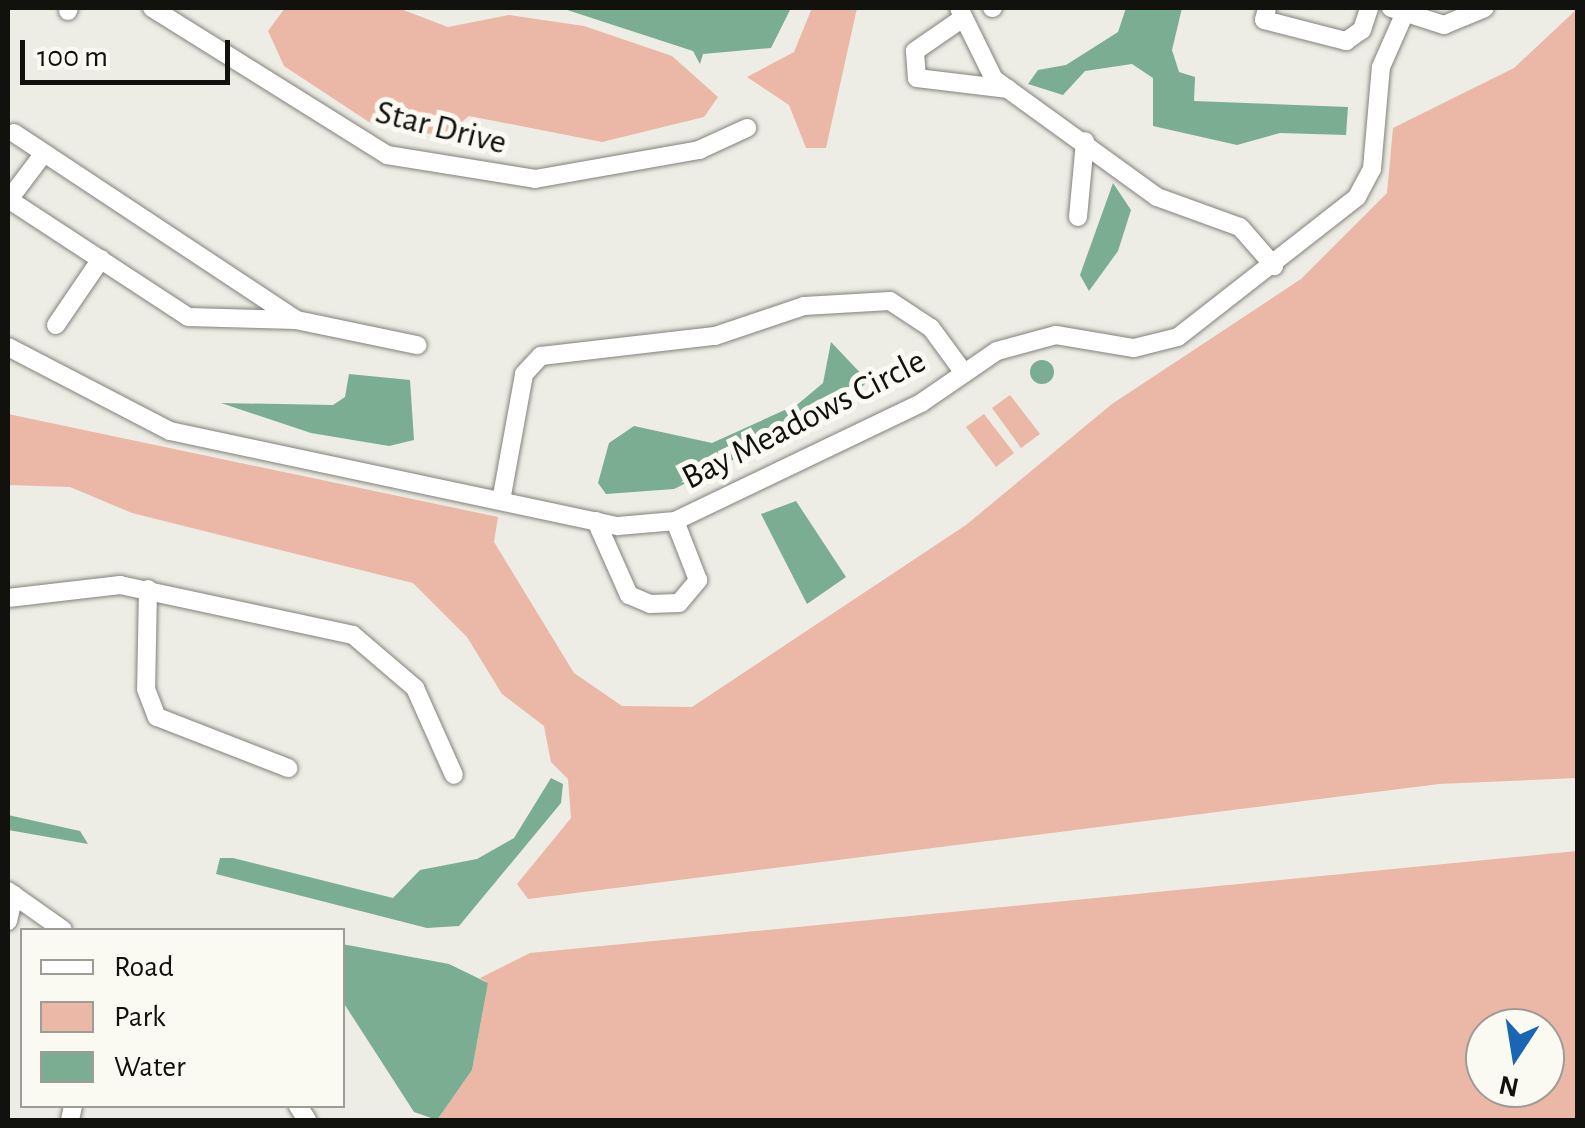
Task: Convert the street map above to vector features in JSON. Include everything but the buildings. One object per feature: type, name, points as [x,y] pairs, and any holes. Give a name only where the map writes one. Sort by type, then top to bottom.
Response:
[{"type":"street","name":"Star Drive","points":[[152,8],[386,156],[535,179],[699,150],[747,128]]},
{"type":"street","points":[[1267,8],[1264,20],[1346,41],[1362,30],[1369,8]]},
{"type":"street","points":[[1401,9],[1456,25],[1485,8]]},
{"type":"street","name":"Bay Meadows Circle","points":[[8,347],[170,431],[596,521],[675,521],[1033,338],[1134,348],[1168,341],[1274,266],[1365,186],[1378,80],[1401,9]]},
{"type":"street","points":[[1008,89],[917,78],[914,51],[959,14],[982,65],[1008,89],[1158,196],[1240,227],[1274,266]]},
{"type":"street","points":[[14,133],[296,320]]},
{"type":"street","points":[[1078,217],[1085,141]]},
{"type":"street","points":[[44,152],[9,198],[188,317],[296,320],[417,345]]},
{"type":"street","points":[[56,325],[101,259]]},
{"type":"street","points":[[501,501],[524,374],[541,356],[715,336],[804,306],[890,301],[931,328],[964,373]]},
{"type":"street","points":[[596,521],[620,582],[650,604],[679,603],[698,580],[675,521]]},
{"type":"street","points":[[8,598],[104,584],[148,589],[335,629],[370,645],[415,688],[454,775]]},
{"type":"street","points":[[148,589],[146,688],[157,716],[288,768]]},
{"type":"street","points":[[8,920],[11,893],[60,928]]},
{"type":"green space","points":[[285,8],[398,8],[448,27],[509,15],[584,26],[672,56],[718,97],[704,117],[602,142],[469,116],[444,136],[372,124],[284,66],[268,31]]},
{"type":"green space","points":[[812,8],[857,8],[826,148],[806,148],[789,105],[747,77],[794,52]]},
{"type":"green space","points":[[1578,8],[1577,778],[1439,784],[528,899],[517,884],[571,818],[568,779],[551,762],[544,726],[502,694],[467,637],[413,583],[132,513],[70,487],[8,485],[8,414],[498,517],[494,542],[574,673],[622,706],[692,707],[966,525],[1112,404],[1301,279],[1387,193],[1393,128],[1514,68]]},
{"type":"green space","points":[[1010,395],[1040,434],[1021,448],[992,408]]},
{"type":"green space","points":[[984,414],[1014,453],[996,467],[966,427]]},
{"type":"green space","points":[[1577,851],[1577,1120],[437,1120],[472,1070],[488,983],[480,978],[530,953]]},
{"type":"water","points":[[561,8],[791,8],[771,48],[703,54],[700,64],[693,51]]},
{"type":"water","points":[[1126,8],[1182,8],[1172,50],[1179,72],[1195,77],[1194,101],[1348,107],[1346,135],[1280,133],[1237,145],[1153,126],[1153,78],[1132,64],[1085,71],[1063,95],[1028,84],[1038,70],[1066,65],[1118,32]]},
{"type":"water","points":[[1113,183],[1131,210],[1118,251],[1089,291],[1080,275]]},
{"type":"water","points":[[831,342],[868,381],[842,406],[674,489],[606,494],[598,483],[609,443],[634,426],[712,443],[798,404],[823,383]]},
{"type":"water","points":[[1042,360],[1054,372],[1042,384],[1030,372]]},
{"type":"water","points":[[349,374],[410,380],[414,440],[389,446],[311,433],[221,403],[333,405],[345,397]]},
{"type":"water","points":[[796,501],[846,577],[807,604],[761,514]]},
{"type":"water","points":[[551,778],[563,784],[561,803],[459,926],[427,928],[216,874],[220,858],[233,858],[393,898],[420,870],[477,859],[514,838]]},
{"type":"water","points":[[8,815],[80,831],[88,844],[8,830]]},
{"type":"water","points":[[345,945],[449,964],[488,983],[472,1070],[437,1120],[414,1112],[345,1005]]}]
